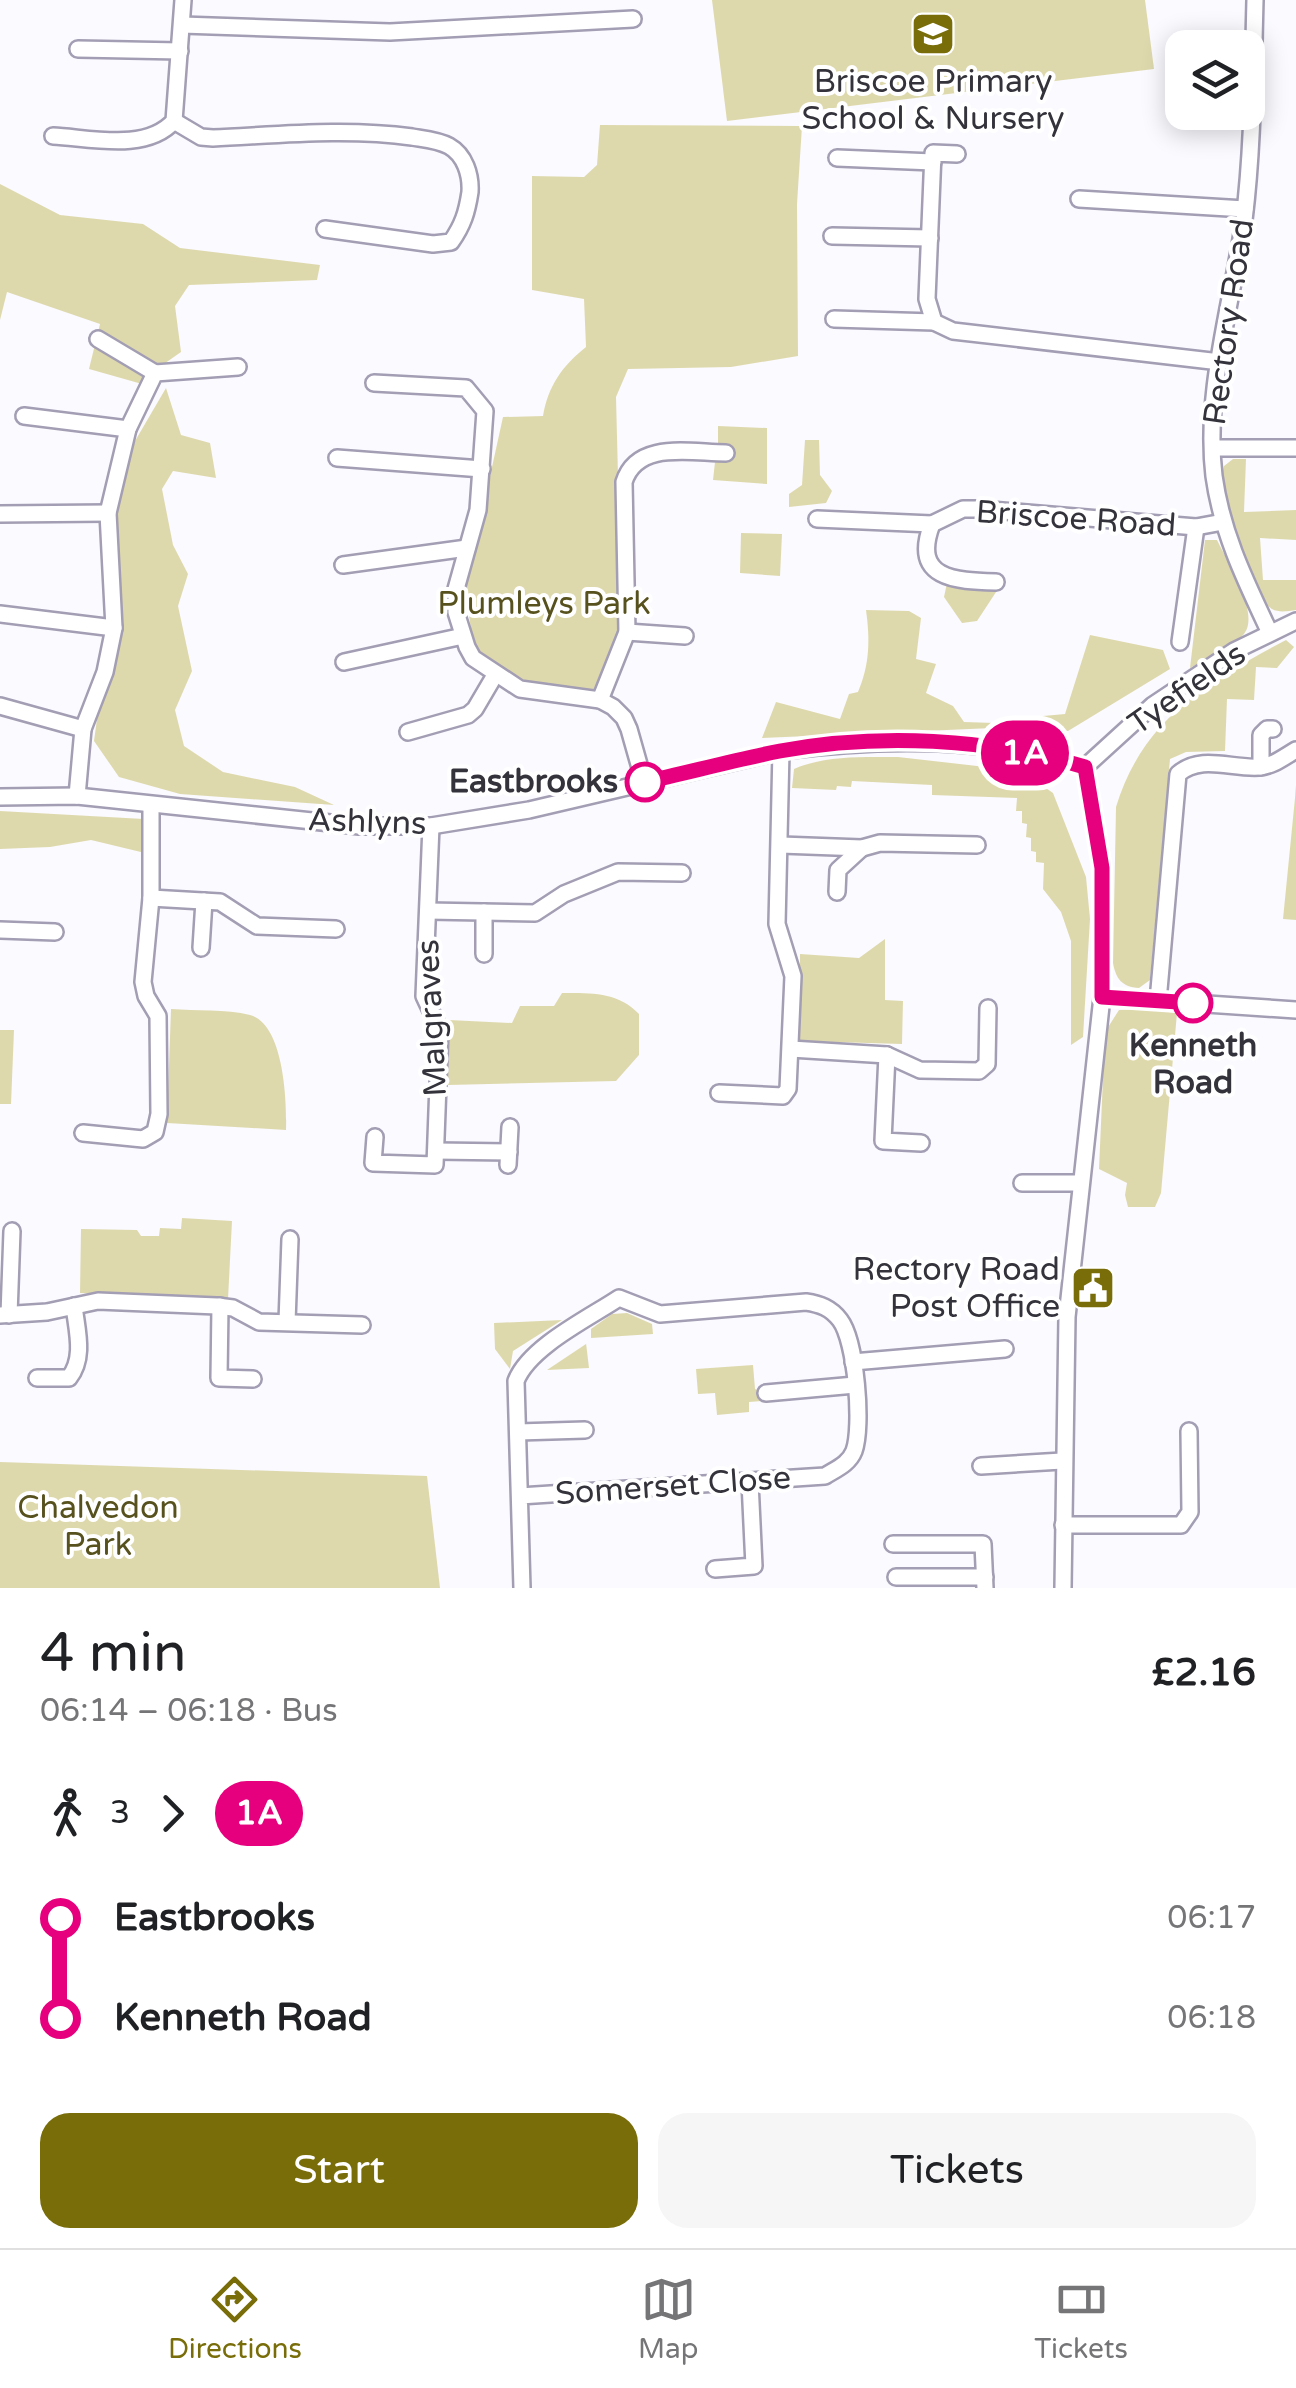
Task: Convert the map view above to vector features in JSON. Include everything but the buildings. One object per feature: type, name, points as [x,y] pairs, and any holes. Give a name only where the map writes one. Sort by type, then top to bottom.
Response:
[{"type":"street","points":[[52,136],[149,138],[164,132],[174,121],[184,0]]},
{"type":"street","name":"Rectory Road","points":[[1255,0],[1245,209],[1212,420],[1217,497],[1223,522],[1232,552],[1270,634]]},
{"type":"street","points":[[182,24],[390,32],[633,19]]},
{"type":"street","points":[[78,49],[180,51]]},
{"type":"street","points":[[174,121],[202,137],[212,138],[342,132],[426,140],[455,150],[468,170],[464,222],[451,242],[433,244],[325,228]]},
{"type":"street","points":[[837,158],[933,158],[957,154]]},
{"type":"street","points":[[933,158],[927,300],[934,322]]},
{"type":"street","points":[[1079,199],[1245,209]]},
{"type":"street","points":[[832,236],[930,238]]},
{"type":"street","points":[[834,319],[934,322],[953,331],[1220,362]]},
{"type":"street","points":[[98,339],[154,373],[238,367]]},
{"type":"street","points":[[77,796],[83,730],[104,672],[114,628],[108,513],[128,429],[154,373]]},
{"type":"street","points":[[374,383],[466,388],[486,415],[478,510],[456,601],[463,636],[473,658],[530,692],[600,700],[624,718],[644,782]]},
{"type":"street","points":[[24,416],[128,429]]},
{"type":"street","points":[[1213,448],[1296,448]]},
{"type":"street","points":[[600,700],[627,632],[627,473],[650,453],[726,453]]},
{"type":"street","points":[[336,458],[482,469]]},
{"type":"street","name":"Briscoe Road","points":[[817,519],[932,524],[964,509],[979,509],[1196,527],[1223,522]]},
{"type":"street","points":[[0,514],[108,513]]},
{"type":"street","name":"Briscoe Road","points":[[932,524],[925,541],[927,559],[936,572],[958,582],[996,582]]},
{"type":"street","points":[[1180,642],[1196,527]]},
{"type":"street","points":[[342,565],[467,548]]},
{"type":"street","points":[[0,614],[114,628]]},
{"type":"street","name":"Tyefields","points":[[1085,767],[1153,706],[1234,652],[1296,621]]},
{"type":"street","points":[[627,632],[685,636]]},
{"type":"street","points":[[344,662],[463,636]]},
{"type":"street","points":[[408,732],[468,715],[496,674]]},
{"type":"street","points":[[0,706],[83,730]]},
{"type":"street","points":[[1260,767],[1262,736],[1267,729],[1274,729]]},
{"type":"street","name":"Ashlyns","points":[[0,796],[77,796],[359,826],[430,826],[510,814],[781,751],[906,742],[982,746],[1056,758],[1085,767]]},
{"type":"street","points":[[1158,1001],[1178,774],[1199,763],[1260,767],[1275,764],[1296,750]]},
{"type":"street","points":[[719,1093],[787,1094],[792,968],[777,924],[781,751]]},
{"type":"street","points":[[1062,1588],[1067,1317],[1102,997],[1102,868],[1085,767]]},
{"type":"street","points":[[83,1133],[143,1139],[155,1132],[159,1114],[158,1016],[143,982],[151,898],[151,805]]},
{"type":"street","name":"Malgraves","points":[[430,826],[424,996],[440,1030],[436,1151]]},
{"type":"street","points":[[781,844],[862,848],[880,843],[978,845]]},
{"type":"street","points":[[837,892],[838,870],[862,848]]},
{"type":"street","points":[[428,911],[534,913],[564,894],[618,872],[682,872]]},
{"type":"street","points":[[151,898],[220,902],[258,926],[336,929]]},
{"type":"street","points":[[201,948],[204,901]]},
{"type":"street","points":[[484,912],[484,954]]},
{"type":"street","points":[[0,930],[55,932]]},
{"type":"street","points":[[1102,997],[1296,1010]]},
{"type":"street","points":[[791,1049],[887,1055],[920,1070],[979,1071],[988,1064],[988,1008]]},
{"type":"street","points":[[887,1055],[882,1142],[921,1143]]},
{"type":"street","points":[[374,1136],[374,1163],[435,1166],[436,1151],[508,1159],[510,1127]]},
{"type":"street","points":[[1022,1182],[1081,1183]]},
{"type":"street","points":[[12,1231],[4,1315],[98,1301],[220,1306],[233,1308],[256,1322],[362,1326]]},
{"type":"street","points":[[287,1322],[290,1238]]},
{"type":"street","points":[[522,1588],[516,1381],[542,1349],[619,1298],[660,1314],[794,1302],[820,1304],[838,1316],[846,1328],[855,1385],[766,1393]]},
{"type":"street","points":[[36,1378],[68,1378],[76,1369],[80,1350],[74,1306]]},
{"type":"street","points":[[220,1306],[220,1378],[253,1379]]},
{"type":"street","points":[[853,1362],[1005,1349]]},
{"type":"street","name":"Somerset Close","points":[[520,1496],[825,1476],[846,1463],[854,1452],[855,1385]]},
{"type":"street","points":[[518,1432],[584,1430]]},
{"type":"street","points":[[1063,1525],[1187,1522],[1189,1431]]},
{"type":"street","points":[[981,1466],[1062,1461]]},
{"type":"street","points":[[714,1568],[754,1566],[750,1482]]},
{"type":"street","points":[[892,1544],[983,1544],[985,1583],[896,1577]]},
{"type":"green space","name":"Briscoe Primary School & Nursery","points":[[712,0],[1145,0],[1154,69],[727,121]]},
{"type":"green space","name":"Plumleys Park","points":[[600,125],[802,126],[797,204],[798,356],[731,367],[628,369],[616,397],[622,635],[600,695],[532,685],[475,655],[465,590],[503,417],[543,416],[558,377],[586,347],[584,299],[532,290],[532,176],[584,177],[597,165]]},
{"type":"green space","points":[[0,184],[60,215],[143,224],[180,248],[320,265],[317,280],[189,285],[175,306],[181,352],[142,384],[89,369],[100,324],[7,292],[0,320]]},
{"type":"green space","points":[[166,388],[181,435],[210,443],[216,478],[173,471],[162,489],[173,545],[188,574],[178,606],[192,671],[175,710],[184,746],[223,772],[295,787],[334,805],[180,794],[119,777],[94,741],[100,697],[121,642],[117,511],[128,453]]},
{"type":"green space","points":[[718,426],[767,428],[767,484],[713,480],[715,462],[727,451],[718,447]]},
{"type":"green space","points":[[805,440],[819,440],[820,475],[832,491],[826,503],[789,507],[789,494],[802,485]]},
{"type":"green space","points":[[1233,459],[1246,459],[1244,512],[1296,510],[1296,540],[1260,538],[1263,580],[1296,580],[1296,610],[1272,609],[1262,600],[1243,564],[1222,479],[1224,466]]},
{"type":"green space","points":[[741,533],[782,534],[780,576],[740,573]]},
{"type":"green space","points":[[1205,540],[1217,540],[1228,561],[1246,601],[1248,625],[1232,644],[1190,668]]},
{"type":"green space","points":[[947,583],[1000,586],[977,621],[962,623],[944,597]]},
{"type":"green space","points":[[866,610],[909,611],[921,618],[916,659],[936,664],[926,693],[953,706],[964,722],[995,723],[993,728],[762,738],[776,702],[840,719],[849,694],[858,692],[865,671]]},
{"type":"green space","points":[[1090,635],[1163,650],[1170,669],[1068,731],[999,728],[999,720],[1065,714]]},
{"type":"green space","points":[[1286,640],[1294,647],[1277,668],[1256,667],[1254,700],[1227,699],[1225,751],[1186,752],[1170,759],[1150,980],[1139,988],[1128,986],[1118,978],[1113,963],[1116,807],[1128,776],[1143,749],[1182,706],[1205,687]]},
{"type":"green space","points":[[898,757],[986,767],[1030,777],[1053,793],[1086,877],[1090,919],[1083,1037],[1071,1045],[1071,941],[1061,912],[1043,889],[1044,863],[1036,862],[1036,852],[1031,851],[1027,824],[1022,823],[1022,811],[1016,811],[1017,798],[932,795],[932,785],[852,781],[851,787],[837,786],[836,790],[792,788],[794,769],[806,764],[845,758]]},
{"type":"green space","points":[[1296,785],[1296,920],[1283,919]]},
{"type":"green space","points":[[0,811],[144,819],[145,853],[91,840],[0,849]]},
{"type":"green space","points":[[885,939],[885,1000],[903,1001],[902,1044],[800,1041],[800,954],[859,958]]},
{"type":"green space","points":[[562,993],[613,998],[639,1014],[639,1055],[616,1081],[448,1085],[449,1020],[512,1023],[520,1006],[554,1006]]},
{"type":"green space","points":[[171,1009],[241,1013],[261,1021],[277,1048],[281,1065],[286,1130],[167,1123]]},
{"type":"green space","points":[[1119,1010],[1177,1013],[1161,1193],[1155,1207],[1128,1207],[1127,1183],[1099,1169],[1105,1032]]},
{"type":"green space","points":[[0,1030],[14,1030],[11,1104],[0,1104]]},
{"type":"green space","points":[[182,1218],[232,1221],[228,1299],[80,1293],[81,1229],[137,1230],[141,1236],[159,1236],[160,1228],[181,1229]]},
{"type":"green space","points":[[627,1313],[652,1324],[653,1334],[591,1338],[591,1329],[612,1314]]},
{"type":"green space","points":[[562,1320],[513,1351],[510,1369],[495,1349],[494,1323]]},
{"type":"green space","points":[[586,1344],[589,1368],[547,1370]]},
{"type":"green space","points":[[753,1365],[755,1389],[761,1392],[762,1401],[749,1402],[749,1412],[717,1415],[715,1393],[698,1394],[696,1369]]},
{"type":"green space","name":"Chalvedon Park","points":[[0,1462],[427,1476],[440,1588],[0,1588]]},
{"type":"bus line","name":"1A","points":[[645,782],[781,751],[906,742],[982,746],[1056,758],[1085,767],[1102,868],[1102,997],[1193,1003]]},
{"type":"place","name":"Briscoe Primary School & Nursery","points":[[933,34]]},
{"type":"place","name":"Eastbrooks","points":[[645,782]]},
{"type":"place","name":"Kenneth Road","points":[[1193,1003]]},
{"type":"place","name":"Rectory Road Post Office","points":[[1093,1288]]}]
